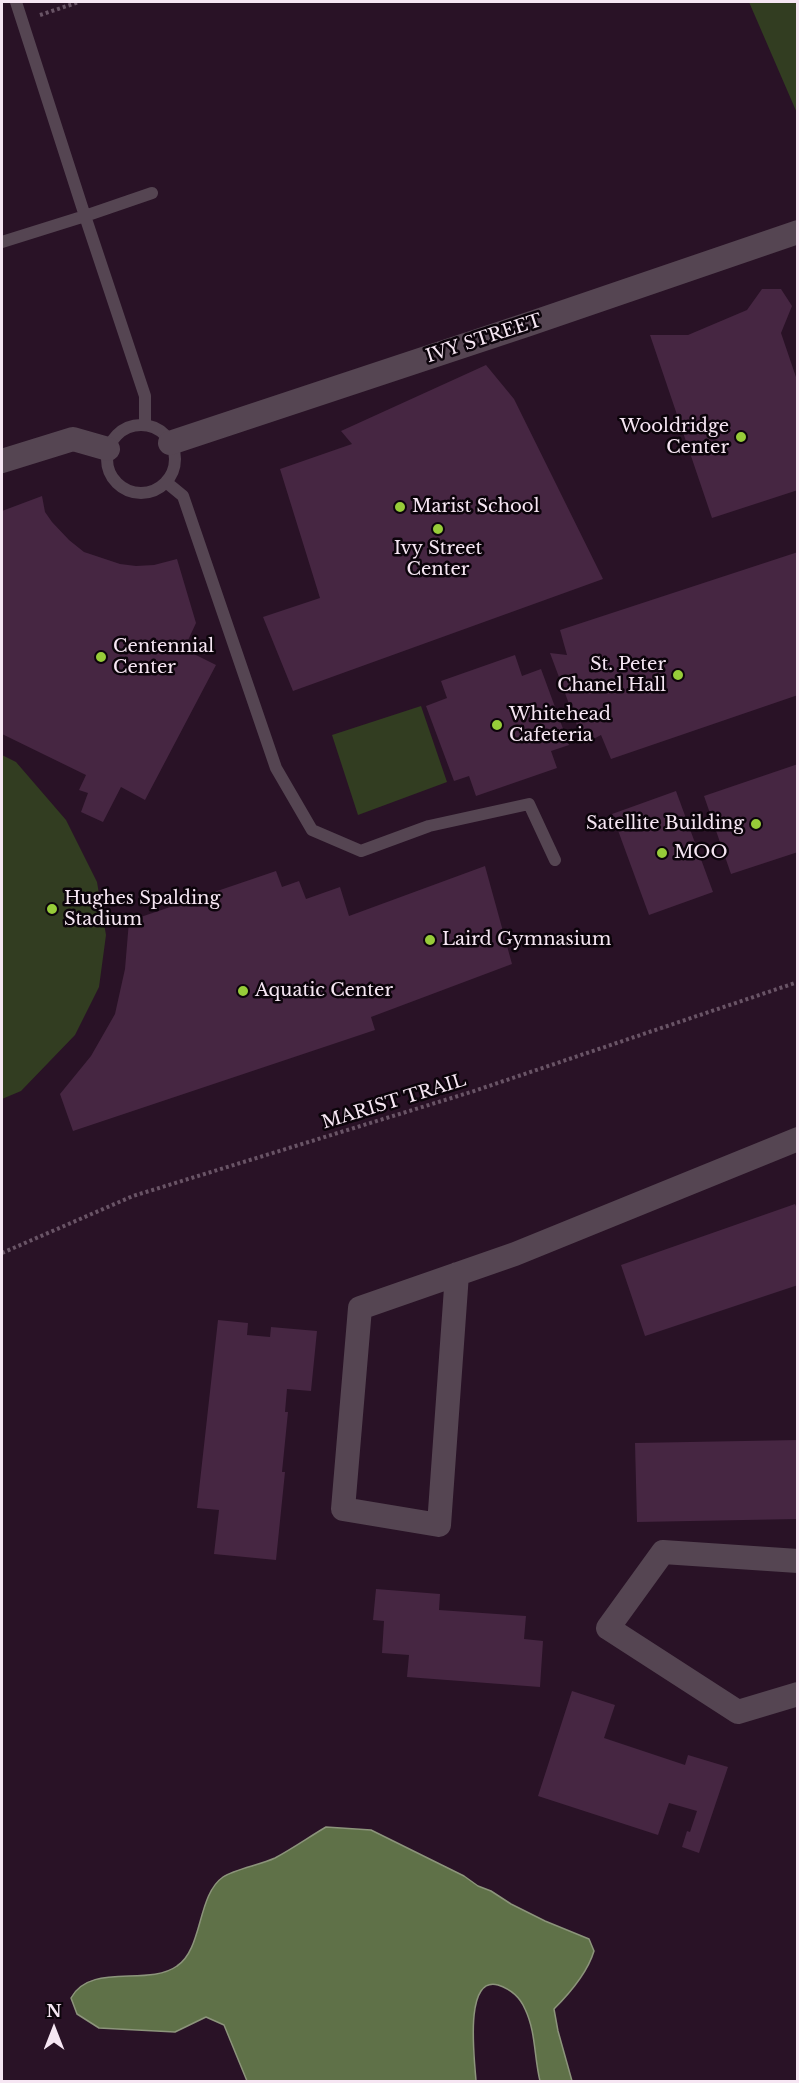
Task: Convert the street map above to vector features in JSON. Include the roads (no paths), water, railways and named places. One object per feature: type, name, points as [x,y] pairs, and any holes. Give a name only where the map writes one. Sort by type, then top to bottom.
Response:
[{"type":"street","name":"IVY STREET","points":[[170,442],[798,232]]},
{"type":"street","points":[[2,461],[73,440],[108,449]]},
{"type":"street","points":[[457,1274],[439,1525],[343,1509],[360,1308],[457,1274],[515,1254],[798,1139]]},
{"type":"street","points":[[798,1561],[663,1552],[608,1628],[738,1712],[798,1694]]},
{"type":"lane","points":[[17,6],[145,396],[145,425]]},
{"type":"lane","points":[[2,242],[152,193]]},
{"type":"lane","points":[[131,426],[153,426],[170,442],[175,462],[166,482],[157,489],[135,492],[124,489],[108,471],[106,460],[108,449],[113,438],[121,430],[131,426]]},
{"type":"lane","points":[[166,482],[183,496],[276,768],[312,830],[361,851],[429,826],[529,804],[555,860]]},
{"type":"place","name":"Wooldridge Center","points":[[741,437]]},
{"type":"place","name":"Marist School","points":[[400,507]]},
{"type":"place","name":"Ivy Street Center","points":[[438,529]]},
{"type":"place","name":"Centennial Center","points":[[101,657]]},
{"type":"place","name":"St. Peter Chanel Hall","points":[[678,675]]},
{"type":"place","name":"Whitehead Cafeteria","points":[[497,725]]},
{"type":"place","name":"Satellite Building","points":[[756,824]]},
{"type":"place","name":"MOO","points":[[662,853]]},
{"type":"place","name":"Hughes Spalding Stadium","points":[[52,909]]},
{"type":"place","name":"Laird Gymnasium","points":[[430,940]]},
{"type":"place","name":"Aquatic Center","points":[[243,991]]}]
